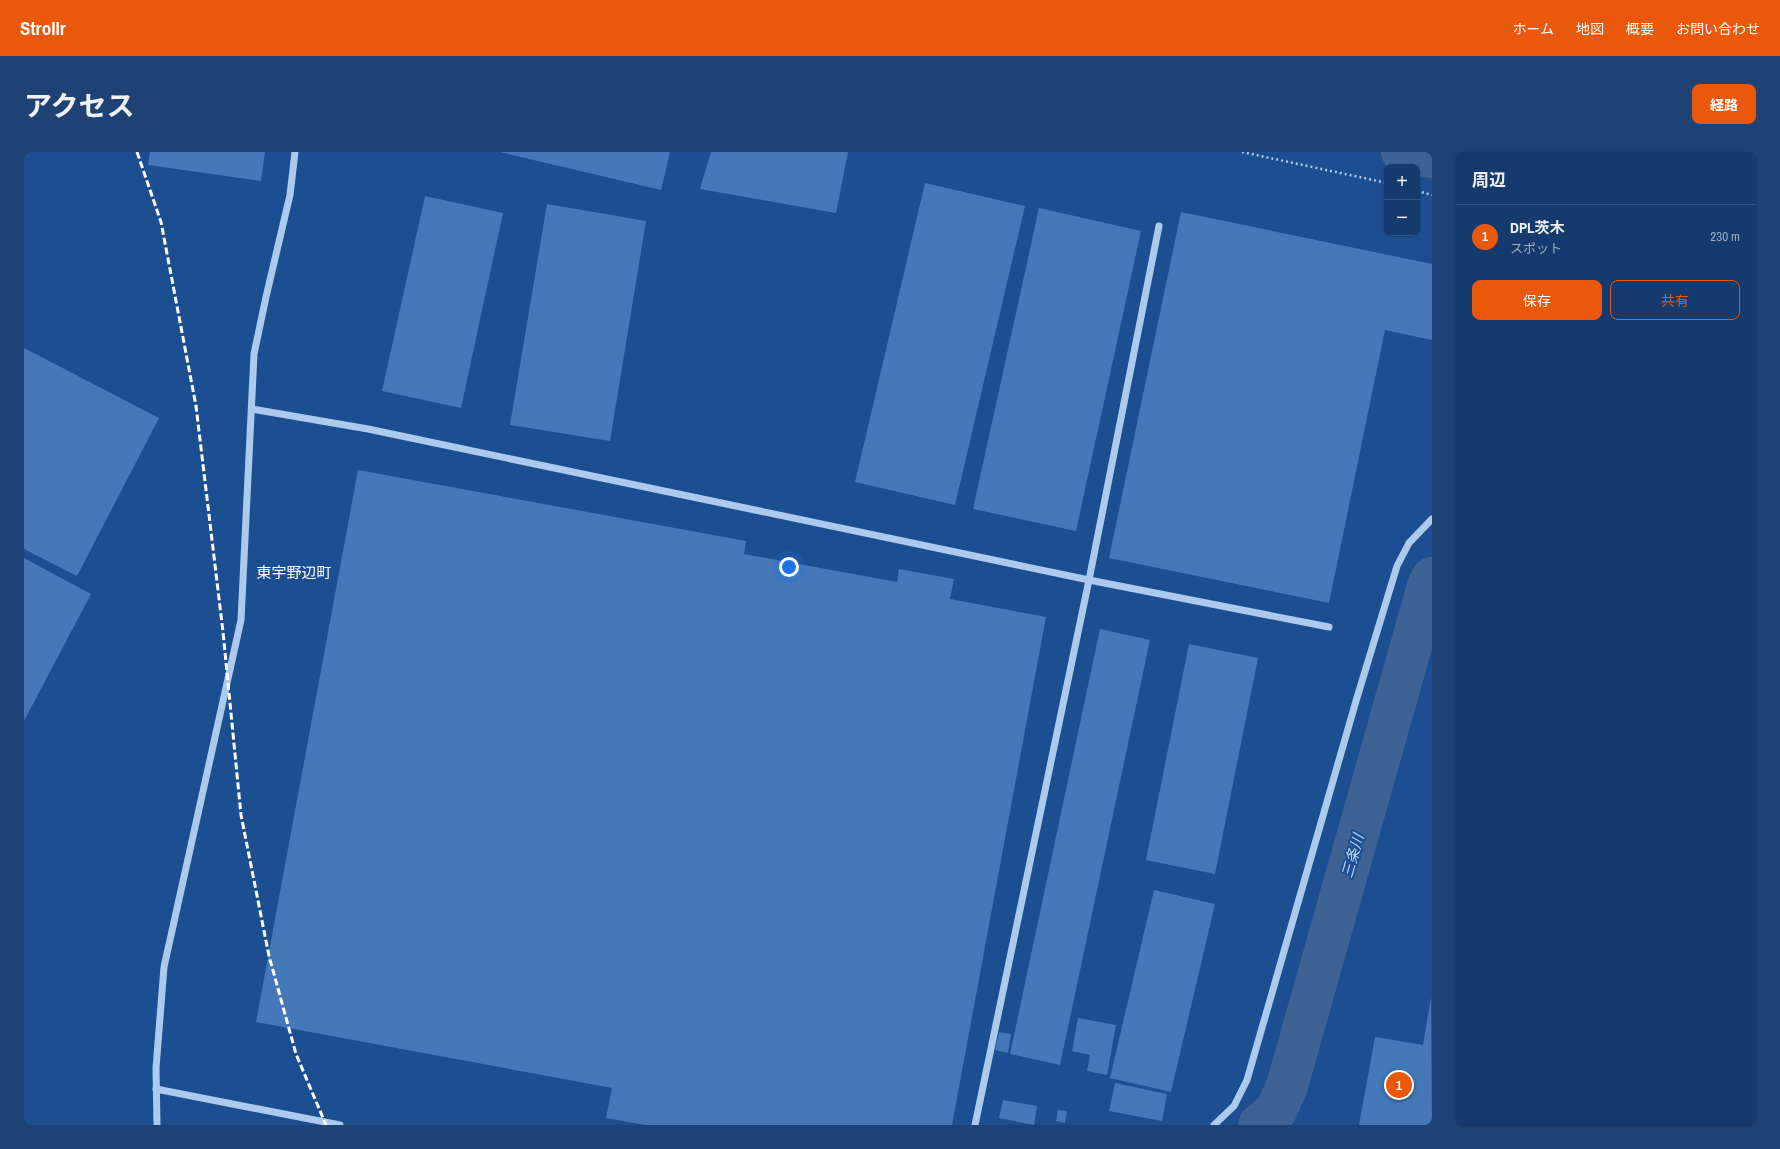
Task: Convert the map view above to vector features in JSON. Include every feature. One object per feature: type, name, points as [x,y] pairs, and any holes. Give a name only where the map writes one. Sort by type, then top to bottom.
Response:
[{"type":"street","points":[[157,1125],[156,1068],[164,967],[241,620],[254,354],[290,195],[295,152]]},
{"type":"street","points":[[975,1125],[1089,580],[1159,226]]},
{"type":"street","points":[[252,409],[368,429],[1089,580],[1330,628]]},
{"type":"street","points":[[1214,1125],[1234,1106],[1247,1080],[1396,566],[1409,543],[1432,519]]},
{"type":"street","points":[[156,1090],[340,1125]]},
{"type":"path","points":[[1242,152],[1384,182]]},
{"type":"path","points":[[1420,192],[1432,194]]},
{"type":"building","points":[[150,152],[265,152],[261,181],[148,165]]},
{"type":"building","points":[[500,152],[670,152],[661,190]]},
{"type":"building","points":[[711,152],[848,152],[836,213],[700,189]]},
{"type":"building","points":[[925,183],[1025,206],[955,505],[855,482]]},
{"type":"building","points":[[425,196],[503,213],[461,408],[382,391]]},
{"type":"building","points":[[547,204],[646,221],[610,441],[510,425]]},
{"type":"building","points":[[1039,208],[1141,231],[1076,531],[973,509]]},
{"type":"building","points":[[1181,212],[1432,264],[1432,340],[1385,330],[1329,603],[1109,558]]},
{"type":"building","points":[[24,348],[159,418],[77,576],[24,549]]},
{"type":"building","points":[[358,470],[746,541],[744,554],[897,582],[899,569],[954,579],[950,599],[1046,617],[952,1125],[645,1125],[606,1118],[612,1088],[256,1022]]},
{"type":"building","points":[[24,558],[91,594],[24,721]]},
{"type":"building","points":[[1100,629],[1150,640],[1060,1065],[1010,1054]]},
{"type":"building","points":[[1189,644],[1258,658],[1215,874],[1146,860]]},
{"type":"building","points":[[1154,890],[1215,904],[1171,1092],[1110,1078]]},
{"type":"building","points":[[1431,997],[1432,1125],[1359,1125],[1375,1037],[1423,1045]]},
{"type":"building","points":[[1078,1018],[1116,1025],[1107,1075],[1087,1071],[1090,1055],[1072,1051]]},
{"type":"building","points":[[999,1032],[1011,1034],[1008,1053],[995,1050]]},
{"type":"building","points":[[1115,1083],[1167,1094],[1162,1121],[1109,1111]]},
{"type":"building","points":[[1003,1100],[1037,1106],[1034,1125],[999,1118]]},
{"type":"building","points":[[1058,1110],[1067,1111],[1065,1123],[1056,1121]]},
{"type":"waterway","points":[[1402,152],[1432,157]]},
{"type":"waterway","name":"三条川","points":[[1259,1125],[1276,1111],[1287,1086],[1428,586],[1432,578]]},
{"type":"railway","points":[[137,152],[161,222],[196,406],[223,632],[241,815],[269,956],[296,1054],[326,1125]]},
{"type":"place","name":"DPL茨木","points":[[1399,1085]]},
{"type":"district","name":"東宇野辺町","points":[[294,573]]}]
